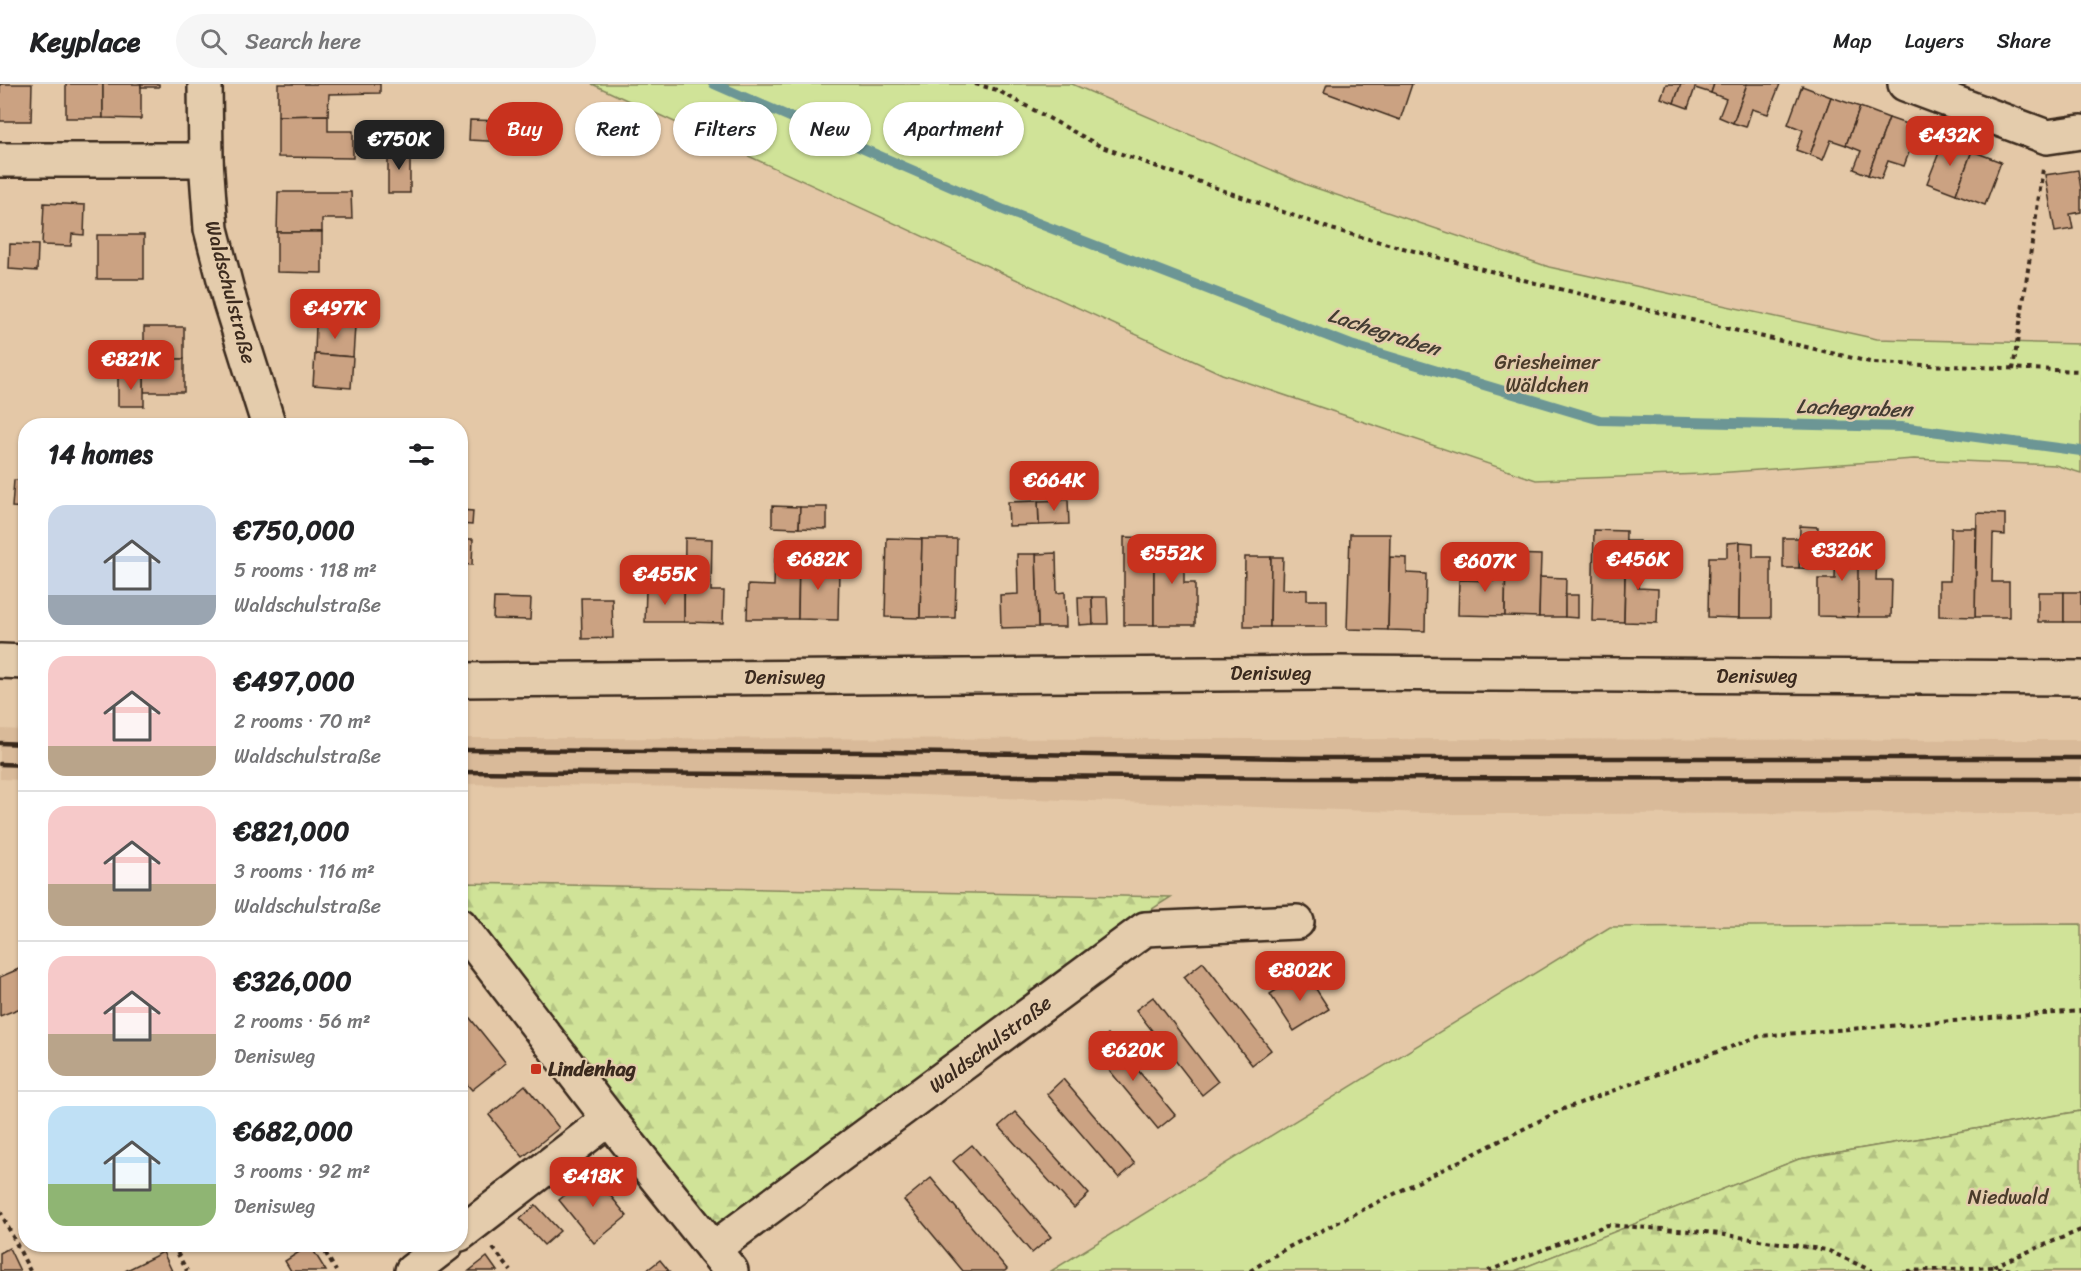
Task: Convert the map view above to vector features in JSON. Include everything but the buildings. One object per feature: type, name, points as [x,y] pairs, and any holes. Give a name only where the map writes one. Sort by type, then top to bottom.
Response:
[{"type":"street","name":"Waldschulstraße","points":[[205,84],[206,160],[211,229],[230,302],[266,418]]},
{"type":"street","points":[[1905,84],[2047,137],[2081,132]]},
{"type":"street","points":[[0,160],[206,160]]},
{"type":"street","points":[[0,661],[18,662]]},
{"type":"street","name":"Denisweg","points":[[468,680],[1320,673],[2081,678]]},
{"type":"street","name":"Waldschulstraße","points":[[468,935],[609,1119],[722,1260],[1145,929],[1297,922]]},
{"type":"street","points":[[468,1228],[609,1119]]},
{"type":"street","points":[[412,1271],[437,1252]]},
{"type":"path","points":[[975,84],[997,90],[1102,147],[1331,229],[1543,285],[1874,363],[2081,371]]},
{"type":"path","points":[[2013,370],[2047,137]]},
{"type":"path","points":[[1250,1271],[1285,1249],[1561,1110],[1760,1036],[2081,1011]]},
{"type":"path","points":[[0,1211],[18,1247]]},
{"type":"path","points":[[1488,1271],[1607,1225],[1706,1232],[1827,1250],[1872,1271]]},
{"type":"path","points":[[1993,1267],[2081,1230]]},
{"type":"path","points":[[20,1252],[30,1271]]},
{"type":"path","points":[[177,1252],[187,1271]]},
{"type":"path","points":[[325,1252],[336,1271]]},
{"type":"path","points":[[1907,1271],[1993,1267],[2018,1271]]},
{"type":"shaded area","points":[[0,729],[18,730],[18,780],[0,779]]},
{"type":"shaded area","points":[[468,738],[2081,740],[2081,813],[1455,814],[697,787],[468,784]]},
{"type":"green space","name":"Griesheimer Wäldchen","points":[[592,84],[1072,84],[1307,185],[1549,267],[1877,339],[2081,344],[2081,473],[2055,465],[1914,459],[1702,474],[1536,480],[1222,374],[748,156],[777,156],[777,102],[673,102],[673,121],[661,116],[661,102],[631,102]]},
{"type":"green space","points":[[468,883],[1171,897],[1113,934],[712,1231],[468,920]]},
{"type":"green space","points":[[2081,924],[2081,1111],[1799,1159],[1515,1271],[1051,1271],[1610,927]]},
{"type":"green space","name":"Niedwald","points":[[2081,1111],[2081,1271],[1515,1271],[1799,1159]]},
{"type":"waterway","name":"Lachegraben","points":[[714,84],[1004,210],[1351,345],[1600,420],[1901,427],[2081,451]]},
{"type":"railway","points":[[0,743],[18,744]]},
{"type":"railway","points":[[468,750],[885,752],[1302,758],[2081,758]]},
{"type":"railway","points":[[0,764],[18,765]]},
{"type":"railway","points":[[468,772],[1302,778],[2081,779]]},
{"type":"place","name":"Lindenhag","points":[[536,1069]]}]
